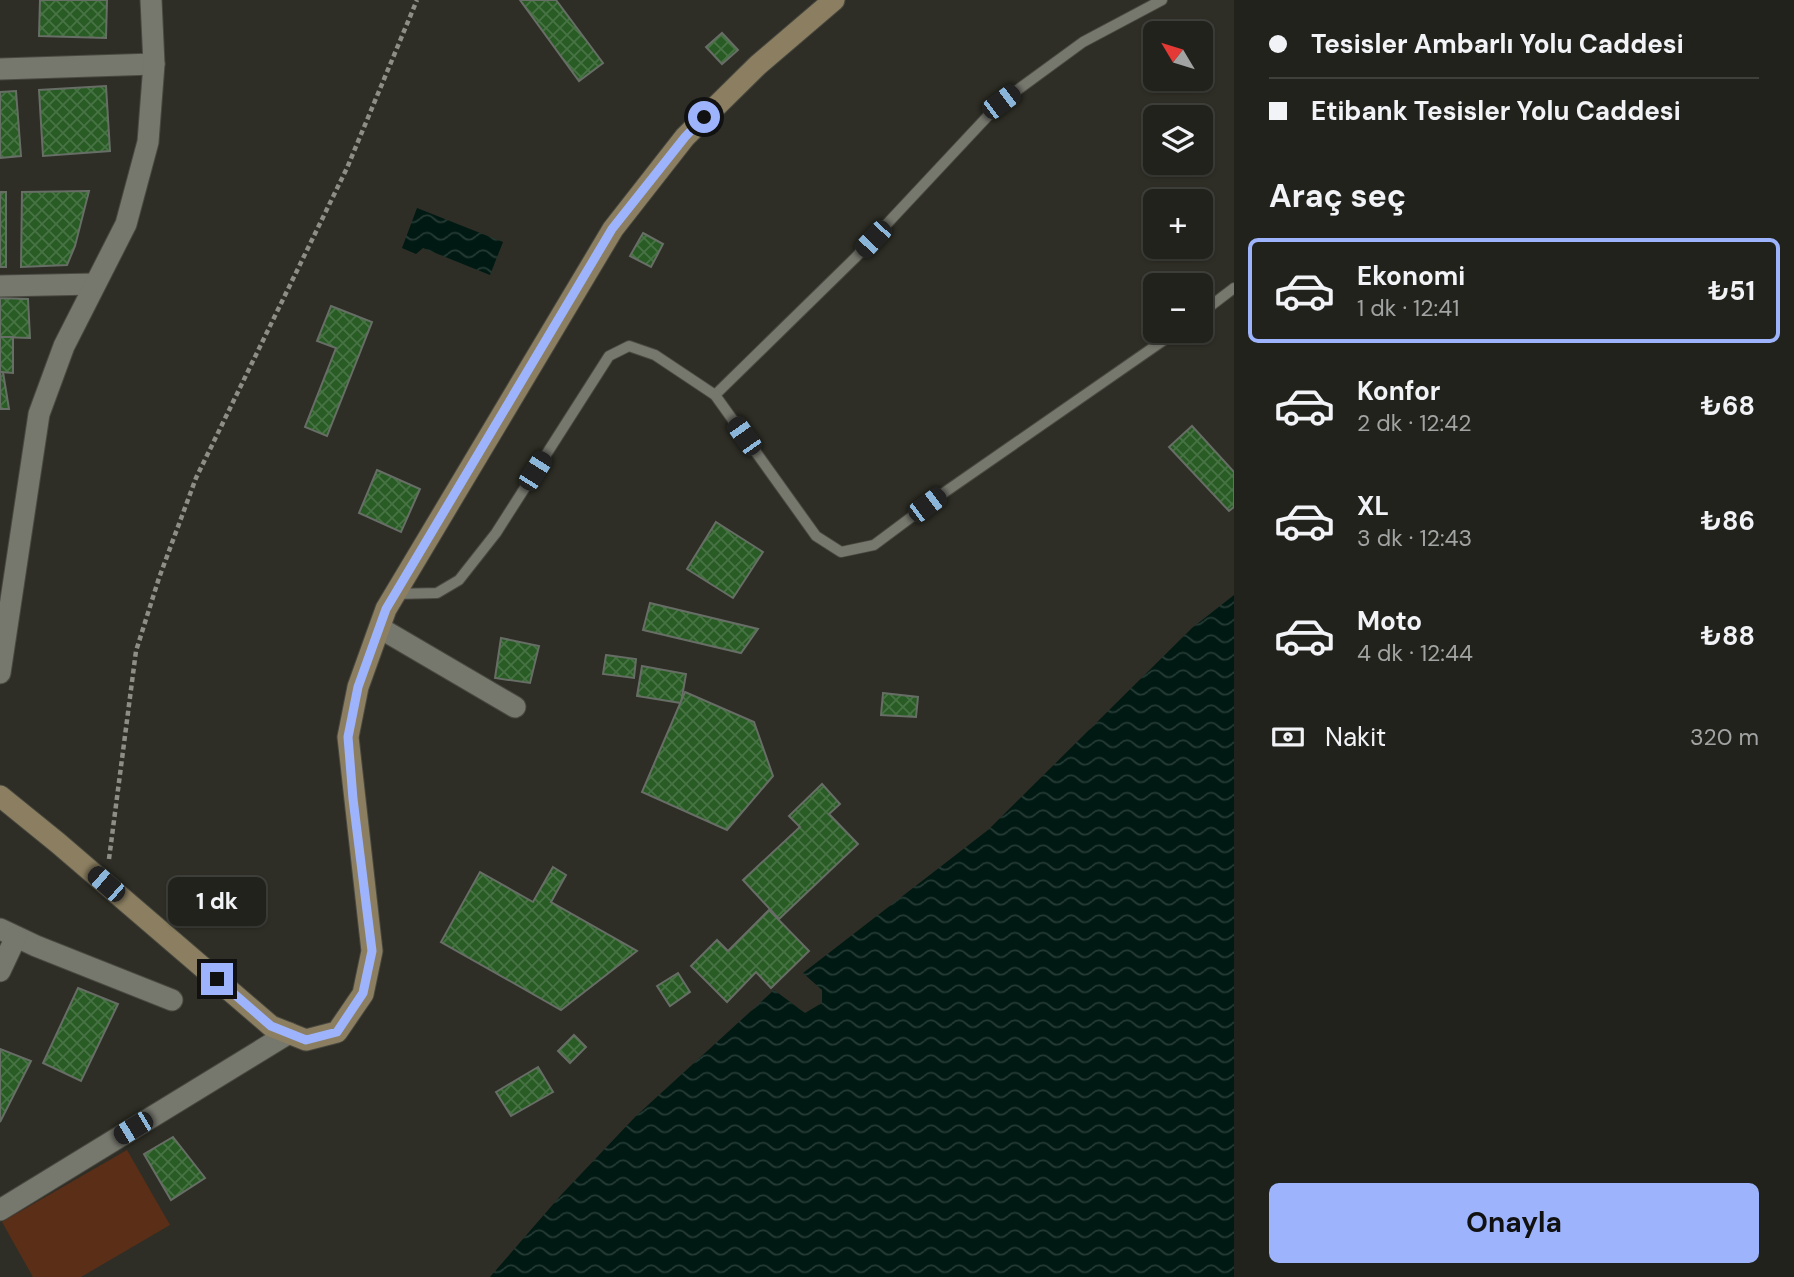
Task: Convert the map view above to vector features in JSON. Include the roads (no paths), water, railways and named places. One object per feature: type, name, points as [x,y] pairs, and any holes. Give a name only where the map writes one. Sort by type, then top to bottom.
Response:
[{"type":"street","points":[[0,673],[39,414],[64,346],[126,224],[148,142],[154,64],[151,0]]},
{"type":"street","points":[[0,796],[271,1026],[306,1040],[337,1032],[363,993],[372,951],[348,737],[358,687],[395,594],[612,229],[685,137],[758,65],[834,0]]},
{"type":"street","points":[[0,69],[154,64]]},
{"type":"street","points":[[0,286],[95,284]]},
{"type":"street","points":[[380,628],[514,707]]},
{"type":"street","points":[[0,971],[8,933],[172,1000]]},
{"type":"street","points":[[0,1210],[289,1033]]},
{"type":"lane","points":[[715,395],[855,258],[1001,102],[1083,42],[1162,0]]},
{"type":"lane","points":[[1213,304],[1234,288]]},
{"type":"lane","points":[[395,594],[437,593],[459,580],[496,533],[609,356],[629,346],[655,355],[715,395],[816,536],[841,552],[874,545],[944,492],[1160,343]]},
{"type":"water","points":[[417,208],[503,242],[490,275],[423,248],[416,254],[402,248]]},
{"type":"water","points":[[1234,595],[1234,1277],[490,1277],[562,1194],[636,1116],[774,990],[805,1013],[822,1003],[822,990],[803,973],[988,830],[1192,628]]}]
